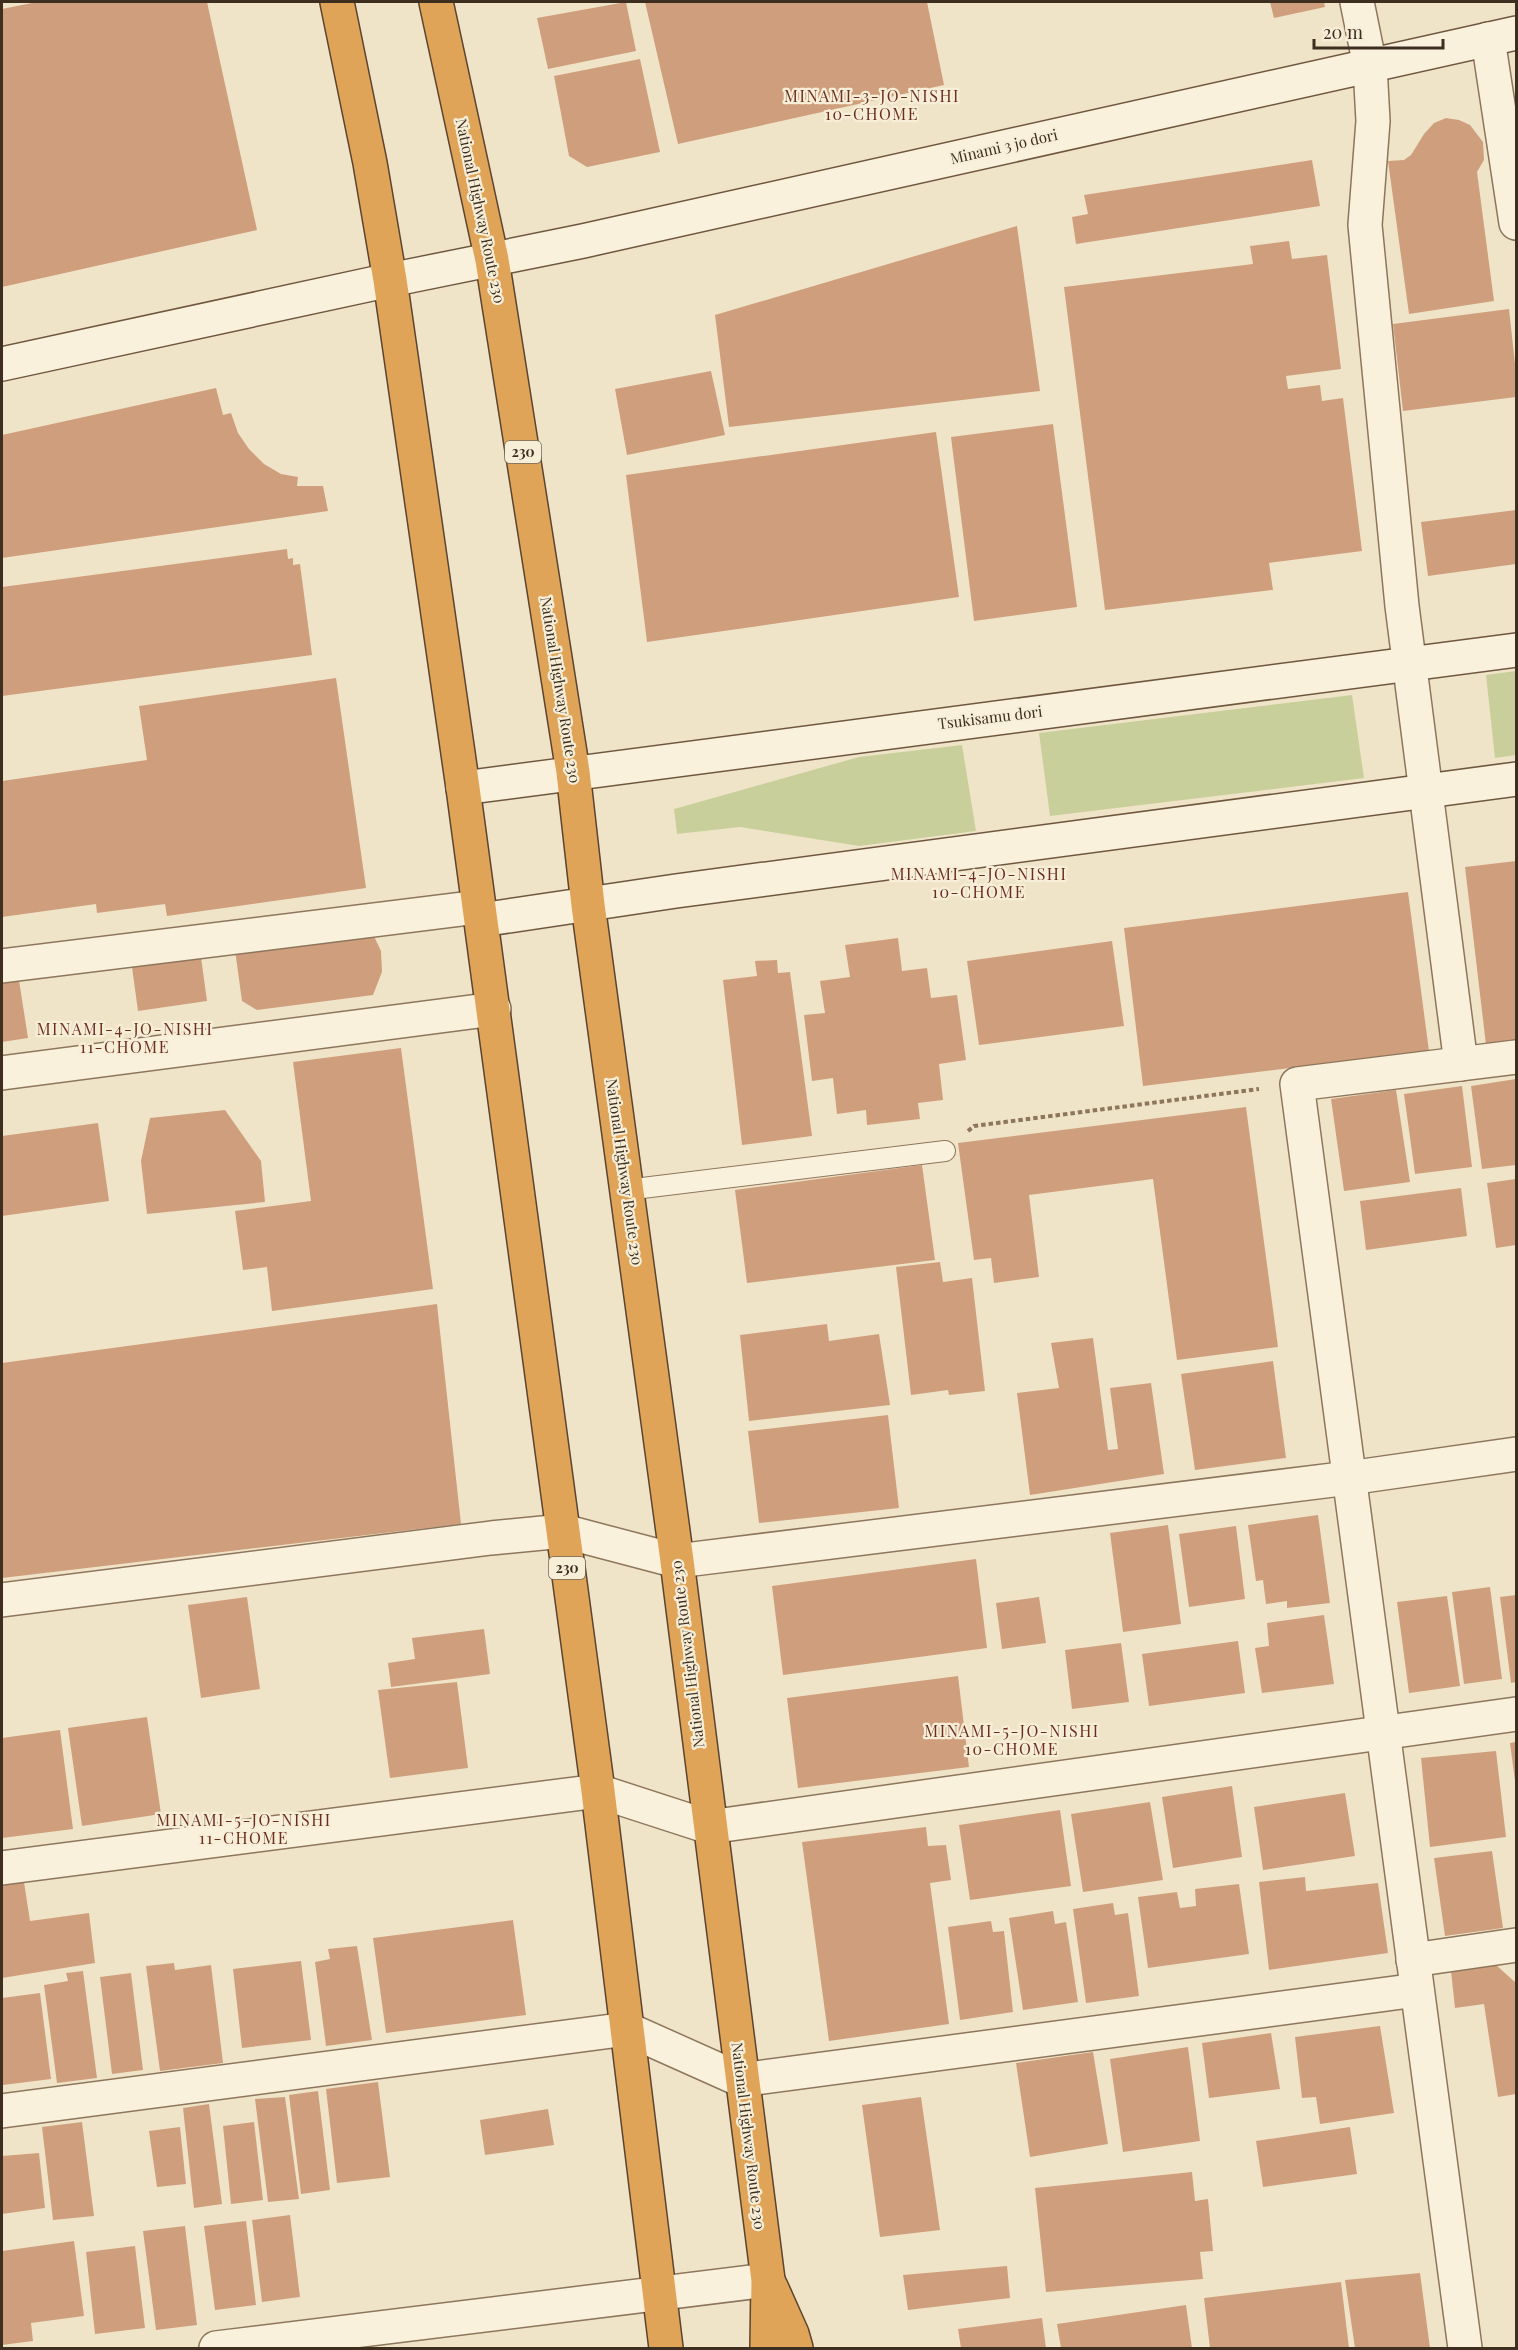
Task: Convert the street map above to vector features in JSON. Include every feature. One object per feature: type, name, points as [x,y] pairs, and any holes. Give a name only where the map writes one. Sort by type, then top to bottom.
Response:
[{"type":"highway","name":"230","points":[[337,2],[370,163],[390,280],[494,1009],[598,1791],[666,2349]]},
{"type":"highway","name":"National Highway Route 230","points":[[436,2],[492,260],[573,772],[588,905],[676,1561],[768,2280],[767,2349]]},
{"type":"highway","points":[[768,2280],[792,2334],[796,2349]]},
{"type":"street","points":[[1357,2],[1370,66],[1373,121],[1365,225],[1399,582],[1461,1064]]},
{"type":"street","name":"Minami 3 jo dori","points":[[2,364],[492,260],[1502,36]]},
{"type":"street","points":[[1502,36],[1516,223]]},
{"type":"street","name":"Tsukisamu dori","points":[[463,788],[1516,650]]},
{"type":"street","points":[[2,966],[480,913],[588,905],[1516,779]]},
{"type":"street","points":[[2,1073],[494,1009]]},
{"type":"street","points":[[1465,2349],[1297,1084],[1516,1057]]},
{"type":"street","points":[[2,1600],[490,1538],[562,1531],[676,1561],[1349,1478],[1516,1454]]},
{"type":"street","points":[[2,1868],[598,1791],[709,1827],[1516,1714]]},
{"type":"street","points":[[2,2111],[627,2029],[741,2079],[1415,1975],[1516,1945]]},
{"type":"street","points":[[216,2349],[768,2280]]},
{"type":"lane","points":[[626,1190],[945,1151]]},
{"type":"path","points":[[945,1151],[974,1126],[1297,1084]]},
{"type":"green space","points":[[1516,671],[1516,755],[1495,758],[1486,675]]},
{"type":"green space","points":[[1352,695],[1364,778],[1050,816],[1039,733]]},
{"type":"green space","points":[[962,745],[976,831],[859,846],[740,827],[677,834],[674,809],[859,757]]},
{"type":"building","points":[[37,2],[207,2],[257,230],[2,287],[2,9]]},
{"type":"building","points":[[626,2],[636,51],[548,69],[537,18]]},
{"type":"building","points":[[645,2],[927,2],[944,85],[678,144]]},
{"type":"building","points":[[1270,2],[1324,2],[1325,7],[1274,18]]},
{"type":"building","points":[[640,59],[660,152],[587,167],[569,156],[554,76]]},
{"type":"building","points":[[1446,118],[1470,125],[1483,142],[1484,160],[1477,172],[1494,301],[1409,314],[1388,161],[1404,160],[1411,155],[1434,123]]},
{"type":"building","points":[[1312,160],[1320,206],[1076,244],[1072,217],[1088,214],[1084,195]]},
{"type":"building","points":[[1017,226],[1040,391],[729,427],[715,315]]},
{"type":"building","points":[[1289,241],[1292,259],[1327,255],[1341,369],[1286,376],[1288,389],[1320,385],[1322,401],[1343,398],[1362,551],[1269,563],[1273,590],[1105,610],[1064,287],[1253,264],[1250,246]]},
{"type":"building","points":[[1509,309],[1516,373],[1516,397],[1403,411],[1393,324]]},
{"type":"building","points":[[711,371],[725,435],[627,455],[615,389]]},
{"type":"building","points":[[216,388],[223,415],[231,413],[238,433],[249,449],[264,464],[281,474],[298,477],[297,486],[323,486],[328,511],[2,558],[2,435]]},
{"type":"building","points":[[1053,424],[1077,607],[974,621],[951,437]]},
{"type":"building","points":[[936,432],[959,597],[647,642],[626,475]]},
{"type":"building","points":[[1516,510],[1516,564],[1428,576],[1421,522]]},
{"type":"building","points":[[287,549],[288,559],[293,558],[293,565],[300,564],[312,655],[2,696],[2,587]]},
{"type":"building","points":[[336,678],[366,888],[167,916],[165,904],[97,913],[96,904],[2,917],[2,781],[147,760],[139,706]]},
{"type":"building","points":[[1516,861],[1516,1041],[1486,1045],[1465,867]]},
{"type":"building","points":[[1408,892],[1429,1051],[1143,1086],[1124,928]]},
{"type":"building","points":[[372,932],[381,951],[382,972],[373,995],[257,1010],[242,1001],[235,950]]},
{"type":"building","points":[[898,938],[902,971],[927,968],[931,998],[957,995],[966,1060],[939,1064],[943,1100],[918,1103],[920,1119],[867,1125],[866,1110],[837,1114],[833,1078],[812,1081],[804,1015],[825,1013],[820,981],[850,977],[845,945]]},
{"type":"building","points":[[1112,941],[1124,1026],[979,1045],[967,961]]},
{"type":"building","points":[[200,950],[207,1001],[138,1011],[131,960]]},
{"type":"building","points":[[777,960],[778,973],[790,972],[812,1136],[742,1145],[723,980],[757,976],[755,961]]},
{"type":"building","points":[[18,974],[28,1038],[2,1042],[2,976]]},
{"type":"building","points":[[401,1048],[433,1289],[272,1311],[267,1267],[243,1270],[235,1211],[311,1201],[293,1062]]},
{"type":"building","points":[[1516,1079],[1516,1165],[1482,1169],[1471,1086]]},
{"type":"building","points":[[1462,1086],[1472,1167],[1415,1174],[1404,1094]]},
{"type":"building","points":[[1396,1090],[1410,1182],[1344,1191],[1331,1099]]},
{"type":"building","points":[[1246,1107],[1278,1347],[1177,1360],[1153,1179],[1029,1195],[1039,1277],[994,1283],[991,1258],[974,1260],[958,1143]]},
{"type":"building","points":[[225,1110],[261,1161],[265,1202],[147,1214],[141,1161],[150,1118]]},
{"type":"building","points":[[98,1123],[109,1201],[2,1216],[2,1136]]},
{"type":"building","points":[[922,1165],[935,1260],[747,1283],[735,1190]]},
{"type":"building","points":[[1516,1179],[1516,1245],[1496,1248],[1487,1183]]},
{"type":"building","points":[[1461,1188],[1467,1236],[1366,1250],[1360,1201]]},
{"type":"building","points":[[940,1262],[943,1282],[972,1278],[985,1391],[949,1395],[948,1390],[911,1395],[896,1267]]},
{"type":"building","points":[[437,1304],[461,1524],[2,1578],[2,1363]]},
{"type":"building","points":[[827,1324],[829,1341],[879,1334],[890,1405],[749,1421],[740,1335]]},
{"type":"building","points":[[1093,1338],[1108,1450],[1118,1449],[1110,1388],[1151,1383],[1164,1474],[1030,1495],[1017,1393],[1059,1388],[1051,1343]]},
{"type":"building","points":[[1273,1361],[1286,1458],[1195,1470],[1181,1374]]},
{"type":"building","points":[[888,1415],[899,1508],[759,1523],[748,1431]]},
{"type":"building","points":[[1318,1515],[1330,1603],[1287,1608],[1287,1601],[1266,1604],[1263,1580],[1256,1581],[1248,1525]]},
{"type":"building","points":[[1168,1525],[1181,1624],[1123,1632],[1110,1533]]},
{"type":"building","points":[[1236,1526],[1245,1599],[1189,1607],[1179,1534]]},
{"type":"building","points":[[976,1559],[987,1648],[783,1675],[772,1586]]},
{"type":"building","points":[[1490,1587],[1502,1679],[1464,1684],[1452,1592]]},
{"type":"building","points":[[1516,1595],[1516,1682],[1511,1683],[1500,1597]]},
{"type":"building","points":[[1447,1596],[1460,1686],[1409,1693],[1397,1602]]},
{"type":"building","points":[[247,1597],[260,1689],[201,1698],[188,1605]]},
{"type":"building","points":[[1039,1597],[1046,1643],[1002,1649],[996,1603]]},
{"type":"building","points":[[1324,1615],[1334,1684],[1262,1693],[1255,1648],[1269,1646],[1267,1623]]},
{"type":"building","points":[[484,1629],[490,1674],[391,1687],[388,1663],[415,1659],[412,1638]]},
{"type":"building","points":[[1238,1641],[1245,1693],[1149,1706],[1142,1654]]},
{"type":"building","points":[[1121,1643],[1129,1702],[1072,1709],[1065,1650]]},
{"type":"building","points":[[958,1676],[969,1767],[798,1788],[787,1698]]},
{"type":"building","points":[[457,1682],[468,1768],[390,1778],[378,1690]]},
{"type":"building","points":[[147,1717],[161,1814],[82,1826],[68,1728]]},
{"type":"building","points":[[60,1730],[73,1829],[2,1838],[2,1738]]},
{"type":"building","points":[[1516,1742],[1516,1781],[1515,1781],[1510,1743]]},
{"type":"building","points":[[1496,1751],[1506,1837],[1430,1847],[1421,1758]]},
{"type":"building","points":[[1232,1786],[1242,1857],[1173,1868],[1162,1797]]},
{"type":"building","points":[[1345,1793],[1355,1856],[1263,1870],[1254,1807]]},
{"type":"building","points":[[1150,1802],[1163,1880],[1083,1892],[1071,1814]]},
{"type":"building","points":[[1060,1810],[1071,1886],[970,1900],[959,1825]]},
{"type":"building","points":[[926,1827],[928,1846],[946,1845],[951,1880],[930,1883],[949,2024],[829,2041],[802,1842]]},
{"type":"building","points":[[1492,1851],[1503,1928],[1445,1936],[1434,1858]]},
{"type":"building","points":[[1305,1877],[1306,1891],[1378,1883],[1388,1953],[1269,1970],[1259,1882]]},
{"type":"building","points":[[24,1882],[30,1921],[89,1913],[95,1963],[2,1978],[2,1885]]},
{"type":"building","points":[[1239,1884],[1249,1954],[1148,1968],[1138,1897],[1177,1892],[1180,1908],[1196,1906],[1195,1889]]},
{"type":"building","points":[[1113,1903],[1115,1915],[1128,1913],[1139,1996],[1086,2003],[1073,1909]]},
{"type":"building","points":[[1053,1911],[1055,1924],[1066,1922],[1078,2002],[1023,2010],[1009,1918]]},
{"type":"building","points":[[513,1920],[526,2015],[386,2033],[373,1938]]},
{"type":"building","points":[[991,1921],[993,1932],[1004,1931],[1013,2012],[960,2020],[948,1927]]},
{"type":"building","points":[[357,1946],[372,2040],[326,2046],[315,1962],[330,1959],[328,1949]]},
{"type":"building","points":[[301,1961],[311,2040],[242,2048],[233,1969]]},
{"type":"building","points":[[174,1963],[175,1970],[211,1965],[223,2063],[160,2071],[146,1966]]},
{"type":"building","points":[[1496,1965],[1516,1983],[1516,2094],[1498,2097],[1484,2004],[1455,2008],[1451,1971]]},
{"type":"building","points":[[83,1971],[97,2078],[57,2083],[44,1985],[68,1981],[66,1973]]},
{"type":"building","points":[[131,1973],[143,2070],[112,2074],[100,1977]]},
{"type":"building","points":[[40,1993],[51,2079],[3,2085],[2,1998]]},
{"type":"building","points":[[1380,2026],[1394,2113],[1320,2124],[1316,2097],[1302,2098],[1295,2037]]},
{"type":"building","points":[[1271,2033],[1280,2089],[1209,2098],[1202,2043]]},
{"type":"building","points":[[1188,2047],[1200,2141],[1123,2152],[1110,2059]]},
{"type":"building","points":[[1093,2052],[1108,2144],[1030,2157],[1016,2063]]},
{"type":"building","points":[[378,2082],[390,2177],[337,2183],[326,2089]]},
{"type":"building","points":[[318,2091],[330,2190],[301,2194],[289,2095]]},
{"type":"building","points":[[285,2097],[299,2199],[268,2202],[255,2099]]},
{"type":"building","points":[[921,2097],[940,2230],[880,2237],[862,2105]]},
{"type":"building","points":[[209,2104],[222,2204],[194,2208],[183,2108]]},
{"type":"building","points":[[548,2109],[554,2145],[485,2155],[480,2120]]},
{"type":"building","points":[[82,2122],[94,2216],[53,2220],[42,2127]]},
{"type":"building","points":[[254,2122],[263,2200],[231,2204],[223,2126]]},
{"type":"building","points":[[180,2127],[186,2184],[157,2187],[149,2131]]},
{"type":"building","points":[[1350,2127],[1357,2174],[1263,2187],[1256,2141]]},
{"type":"building","points":[[39,2153],[45,2208],[2,2214],[2,2156]]},
{"type":"building","points":[[1192,2172],[1195,2201],[1208,2199],[1213,2251],[1200,2252],[1203,2279],[1046,2292],[1035,2188]]},
{"type":"building","points":[[290,2215],[300,2297],[262,2302],[252,2220]]},
{"type":"building","points":[[246,2221],[256,2305],[215,2310],[204,2226]]},
{"type":"building","points":[[185,2226],[197,2325],[156,2330],[143,2231]]},
{"type":"building","points":[[74,2241],[84,2316],[31,2323],[33,2341],[2,2345],[2,2251]]},
{"type":"building","points":[[135,2246],[145,2328],[95,2334],[86,2252]]},
{"type":"building","points":[[1007,2266],[1010,2298],[908,2310],[903,2275]]},
{"type":"building","points":[[1420,2273],[1430,2348],[1355,2348],[1345,2280]]},
{"type":"building","points":[[1341,2282],[1349,2348],[1210,2348],[1204,2298]]},
{"type":"building","points":[[1186,2305],[1192,2348],[1061,2348],[1057,2324]]},
{"type":"building","points":[[1042,2318],[1046,2348],[961,2348],[958,2329]]},
{"type":"district","name":"MINAMI-3-JO-NISHI 10-CHOME","points":[[872,105]]},
{"type":"district","name":"MINAMI-4-JO-NISHI 10-CHOME","points":[[979,883]]},
{"type":"district","name":"MINAMI-4-JO-NISHI 11-CHOME","points":[[125,1038]]},
{"type":"district","name":"MINAMI-5-JO-NISHI 10-CHOME","points":[[1012,1740]]},
{"type":"district","name":"MINAMI-5-JO-NISHI 11-CHOME","points":[[244,1829]]}]
